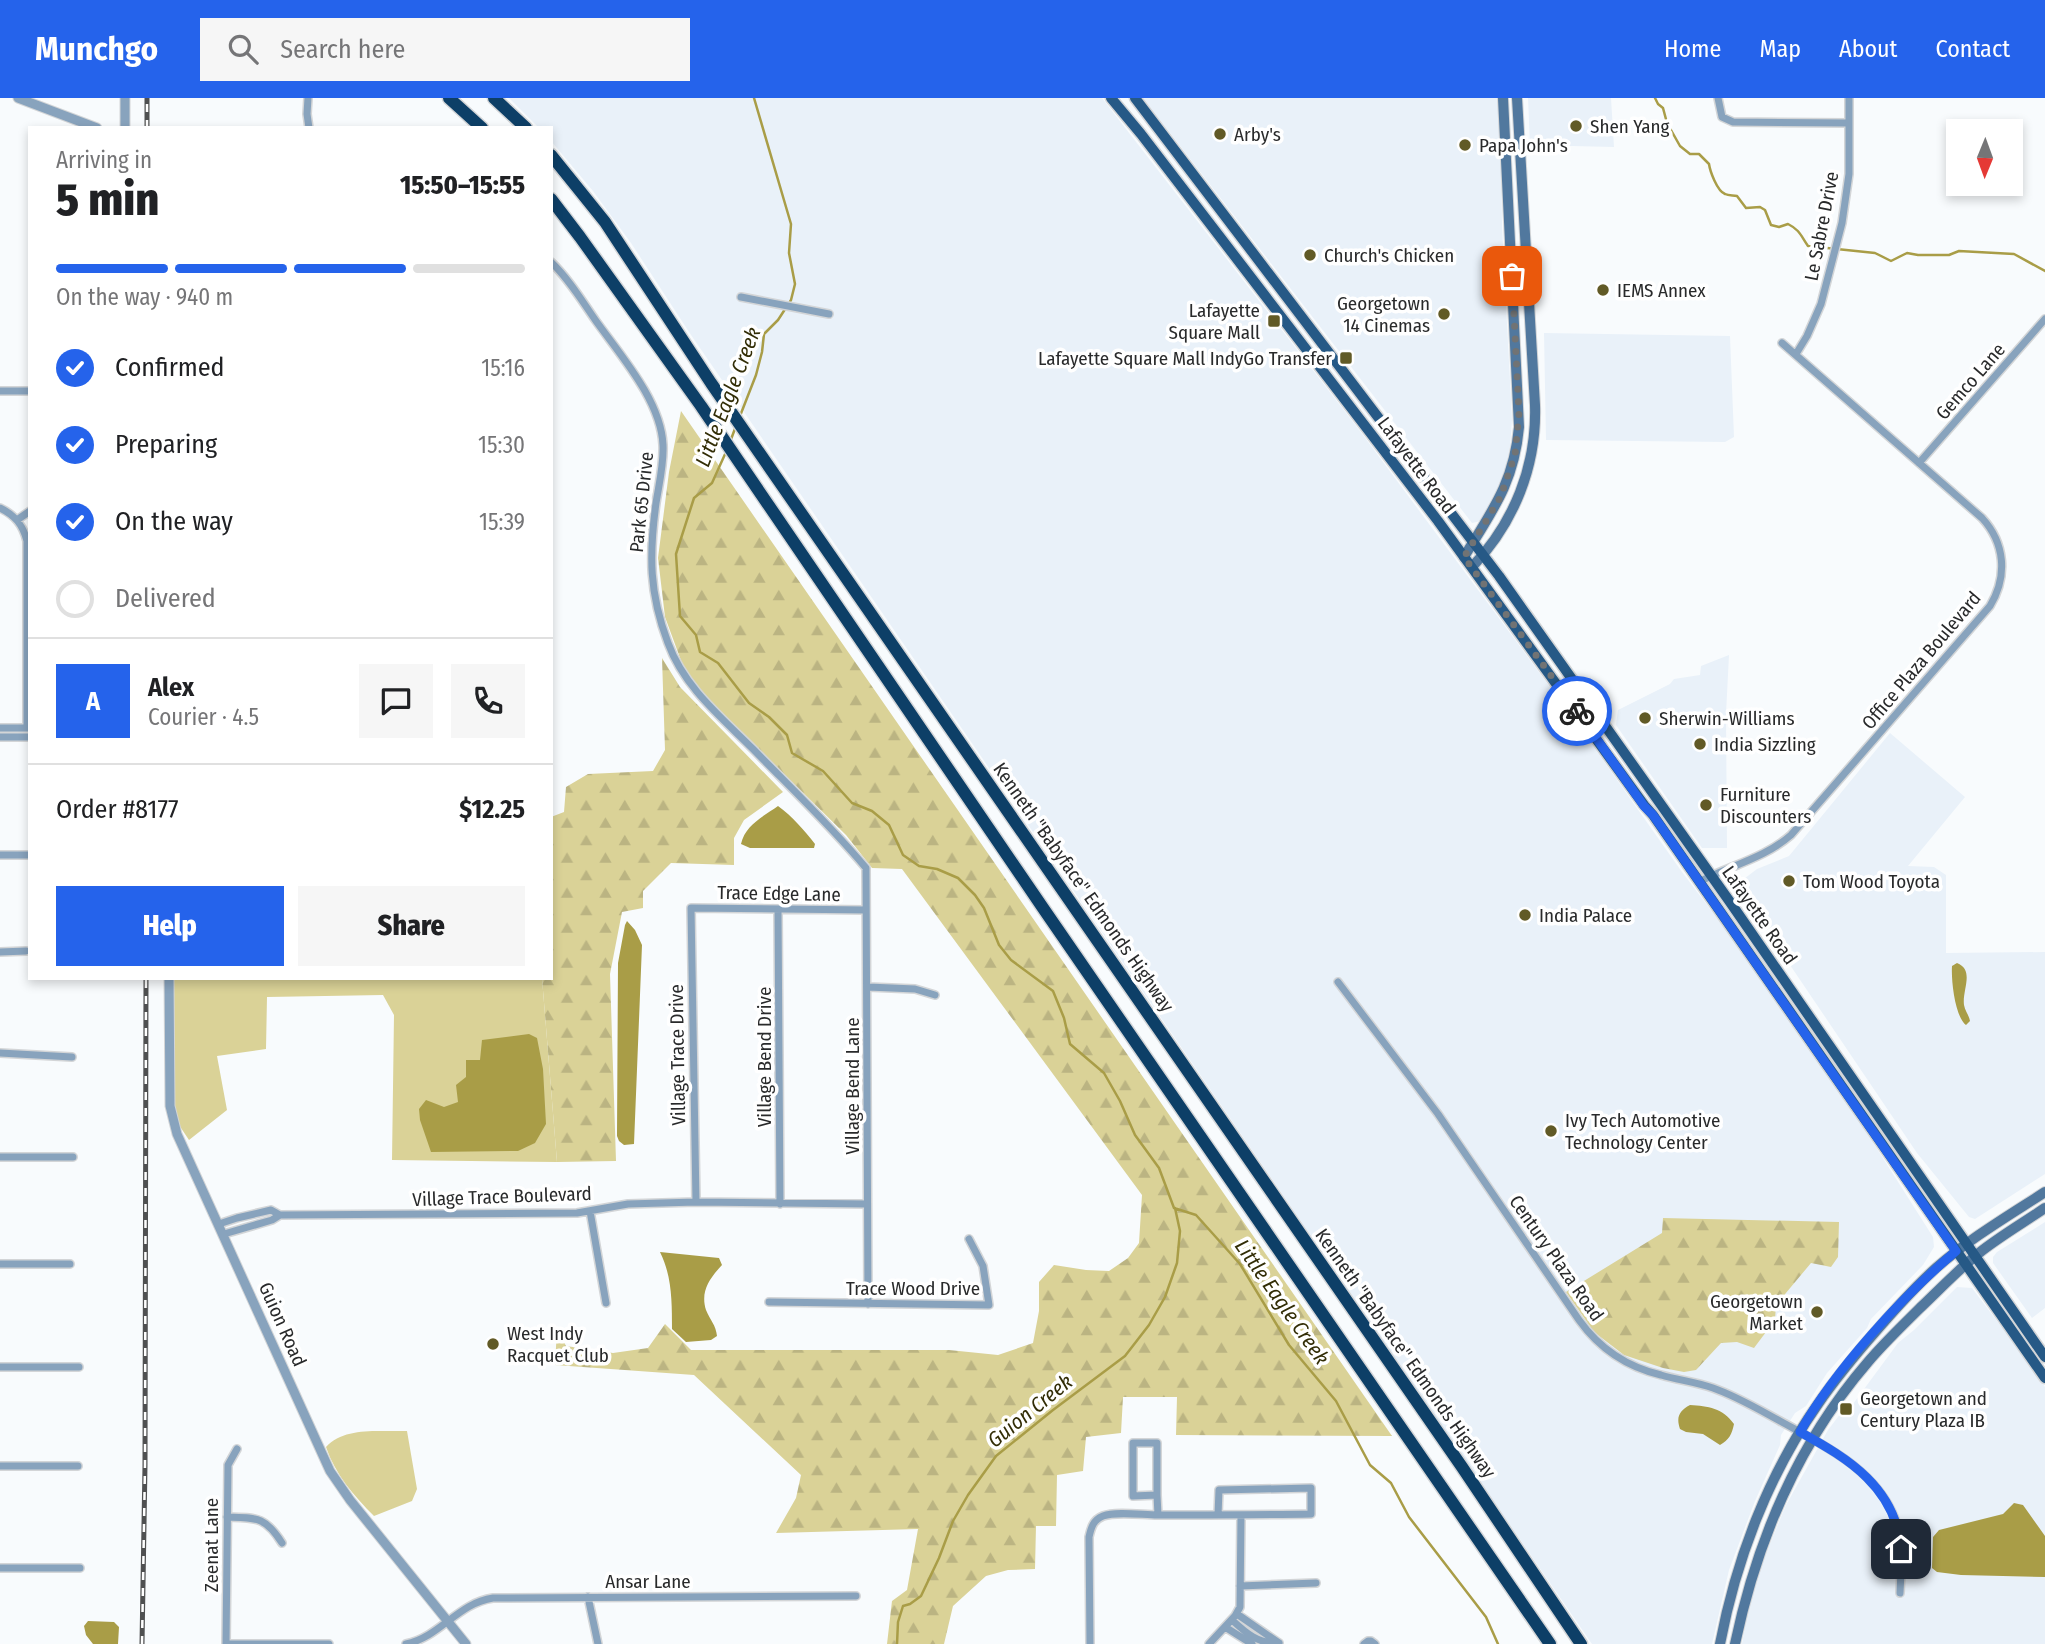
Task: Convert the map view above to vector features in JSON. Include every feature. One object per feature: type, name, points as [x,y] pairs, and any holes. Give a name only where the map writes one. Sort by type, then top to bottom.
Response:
[{"type":"highway","points":[[449,98],[480,126]]},
{"type":"highway","points":[[494,98],[524,126]]},
{"type":"highway","name":"Kenneth \"Babyface\" Edmonds Highway","points":[[553,157],[605,222],[711,383],[1454,1456],[1581,1644]]},
{"type":"highway","points":[[553,203],[701,406],[1550,1644]]},
{"type":"main road","name":"Lafayette Road","points":[[1111,98],[1472,567],[1653,815],[2045,1378]]},
{"type":"main road","name":"Lafayette Road","points":[[1135,98],[1540,633],[2045,1357]]},
{"type":"main road","points":[[1464,557],[1494,510],[1506,485],[1515,455],[1519,427],[1503,98]]},
{"type":"main road","points":[[1472,567],[1507,519],[1520,493],[1528,470],[1534,436],[1535,408],[1517,98]]},
{"type":"main road","points":[[1720,1644],[1731,1592],[1749,1539],[1776,1476],[1800,1432],[1840,1374],[1888,1317],[1956,1251],[2045,1192]]},
{"type":"main road","points":[[1735,1644],[1748,1586],[1765,1535],[1791,1477],[1833,1408],[1868,1362],[1966,1265],[2045,1208]]},
{"type":"street","points":[[18,98],[92,126]]},
{"type":"street","points":[[125,98],[125,126]]},
{"type":"street","points":[[308,98],[309,126]]},
{"type":"street","points":[[1718,98],[1722,117],[1733,122],[1849,123]]},
{"type":"street","name":"Le Sabre Drive","points":[[1796,354],[1816,317],[1838,240],[1848,185],[1849,98]]},
{"type":"street","name":"Park 65 Drive","points":[[553,264],[569,282],[639,382],[653,407],[661,433],[663,454],[651,540],[651,578],[656,610],[679,666],[699,695],[841,839],[866,868]]},
{"type":"street","points":[[741,298],[829,314]]},
{"type":"street","name":"Gemco Lane","points":[[1919,463],[2045,319]]},
{"type":"street","name":"Office Plaza Boulevard","points":[[1699,882],[1769,851],[1791,835],[1979,619],[1996,597],[2003,566],[1993,532],[1982,518],[1782,343]]},
{"type":"street","points":[[0,391],[28,391]]},
{"type":"street","points":[[0,508],[22,527],[28,550]]},
{"type":"street","points":[[17,520],[28,512]]},
{"type":"street","points":[[0,728],[28,731]]},
{"type":"street","points":[[0,737],[28,731]]},
{"type":"street","points":[[0,855],[28,855]]},
{"type":"street","name":"Village Bend Lane","points":[[866,868],[868,1304]]},
{"type":"street","name":"Trace Edge Lane","points":[[691,908],[866,910]]},
{"type":"street","name":"Village Trace Drive","points":[[691,908],[696,1202]]},
{"type":"street","name":"Village Bend Drive","points":[[778,910],[780,1204]]},
{"type":"street","points":[[0,951],[26,951]]},
{"type":"street","name":"Guion Road","points":[[169,980],[171,1113],[177,1134],[330,1471],[350,1500],[466,1644]]},
{"type":"street","name":"Century Plaza Road","points":[[1338,982],[1438,1114],[1579,1320],[1600,1344],[1633,1366],[1723,1392],[1812,1439],[1870,1480],[1887,1502],[1895,1518],[1900,1539],[1900,1593]]},
{"type":"street","points":[[868,987],[915,989],[934,996]]},
{"type":"street","points":[[0,1053],[72,1057]]},
{"type":"street","points":[[0,1157],[73,1157]]},
{"type":"street","name":"Village Trace Boulevard","points":[[224,1234],[272,1220],[280,1215],[577,1213],[628,1204],[696,1202],[867,1204]]},
{"type":"street","points":[[219,1224],[271,1210],[280,1215]]},
{"type":"street","points":[[590,1210],[606,1303]]},
{"type":"street","name":"Trace Wood Drive","points":[[769,1303],[989,1305],[983,1266],[969,1239]]},
{"type":"street","points":[[0,1264],[70,1264]]},
{"type":"street","points":[[0,1367],[79,1367]]},
{"type":"street","points":[[1157,1495],[1133,1496],[1133,1443],[1157,1443],[1157,1495],[1157,1515]]},
{"type":"street","name":"Zeenat Lane","points":[[226,1644],[228,1465],[237,1449]]},
{"type":"street","points":[[0,1466],[78,1466]]},
{"type":"street","points":[[1090,1644],[1088,1543],[1098,1518],[1105,1515],[1218,1515],[1241,1515],[1311,1514],[1311,1488],[1219,1490],[1218,1515]]},
{"type":"street","points":[[1209,1644],[1234,1617],[1240,1606],[1241,1515]]},
{"type":"street","points":[[227,1517],[257,1518],[274,1531],[282,1543]]},
{"type":"street","points":[[0,1568],[80,1568]]},
{"type":"street","points":[[1240,1586],[1316,1583]]},
{"type":"street","name":"Ansar Lane","points":[[406,1644],[421,1640],[469,1605],[483,1599],[856,1596]]},
{"type":"street","points":[[588,1597],[598,1644]]},
{"type":"street","points":[[1234,1617],[1279,1643]]},
{"type":"street","points":[[1225,1627],[1252,1644]]},
{"type":"street","points":[[1364,1644],[1368,1641],[1375,1644]]},
{"type":"street","points":[[226,1644],[329,1644]]},
{"type":"shaded area","name":"Lafayette Square Mall","points":[[509,98],[1102,98],[1360,431],[1733,939],[1860,1122],[1933,1237],[1934,1247],[1923,1265],[1871,1319],[1867,1328],[1827,1373],[1806,1406],[1795,1413],[1781,1435],[1780,1445],[1729,1570],[1712,1644],[1592,1644],[691,335],[631,243],[593,191],[553,143],[553,126],[537,126]]},
{"type":"shaded area","points":[[1143,98],[1498,98],[1512,420],[1505,470],[1489,509],[1481,521],[1472,523]]},
{"type":"shaded area","points":[[1528,98],[1611,98],[1614,147],[1530,145]]},
{"type":"shaded area","points":[[1544,333],[1730,336],[1734,437],[1725,442],[1546,440]]},
{"type":"shaded area","points":[[1729,655],[1726,714],[1727,848],[1702,848],[1616,725],[1618,710],[1670,684],[1674,679],[1700,675],[1701,666]]},
{"type":"shaded area","points":[[1890,733],[1965,797],[1908,866],[1934,867],[1946,875],[1946,953],[2045,952],[2045,1174],[1975,1219],[1969,1217],[1917,1153],[1736,885],[1757,869],[1789,856]]},
{"type":"shaded area","points":[[778,806],[807,834],[815,844],[814,848],[750,848],[741,844],[746,831]]},
{"type":"shaded area","points":[[627,921],[642,945],[634,1144],[624,1145],[617,1136],[618,963]]},
{"type":"shaded area","points":[[1957,963],[1967,975],[1964,1005],[1970,1021],[1966,1025],[1956,1007],[1953,989],[1952,966]]},
{"type":"shaded area","points":[[529,1034],[537,1038],[543,1069],[546,1124],[535,1143],[518,1151],[431,1152],[420,1120],[419,1109],[426,1100],[444,1107],[458,1102],[456,1085],[466,1077],[466,1060],[480,1060],[482,1040]]},
{"type":"shaded area","points":[[2045,1222],[2045,1308],[2032,1318],[1993,1263],[1993,1257]]},
{"type":"shaded area","points":[[660,1252],[719,1258],[722,1265],[710,1280],[704,1297],[706,1310],[717,1336],[711,1340],[686,1342],[672,1329],[669,1280]]},
{"type":"shaded area","points":[[1957,1287],[1972,1288],[2045,1387],[2045,1644],[1742,1644],[1762,1563],[1786,1505],[1828,1430],[1841,1413],[1853,1404],[1898,1343]]},
{"type":"shaded area","points":[[1690,1405],[1709,1407],[1725,1414],[1734,1424],[1728,1439],[1720,1445],[1703,1434],[1680,1429],[1679,1415]]},
{"type":"shaded area","points":[[2014,1503],[2023,1505],[2045,1536],[2045,1577],[1961,1575],[1937,1572],[1932,1568],[1933,1537],[1939,1530],[2003,1514]]},
{"type":"shaded area","points":[[88,1621],[114,1622],[119,1627],[118,1644],[93,1644],[86,1635],[84,1626]]},
{"type":"green space","points":[[681,411],[1392,1436],[1176,1435],[1177,1397],[1123,1397],[1121,1433],[1086,1437],[1083,1471],[1057,1475],[1056,1526],[1036,1526],[1035,1569],[1008,1570],[986,1576],[953,1606],[944,1644],[887,1644],[892,1601],[907,1590],[918,1529],[776,1533],[796,1498],[801,1475],[694,1375],[555,1365],[557,1329],[566,1346],[613,1353],[648,1348],[665,1324],[691,1350],[949,1350],[998,1355],[1033,1343],[1039,1311],[1039,1282],[1054,1265],[1109,1271],[1128,1258],[1139,1243],[1142,1195],[902,869],[872,868],[846,835],[697,688],[683,666],[665,617],[658,558],[669,472]]},
{"type":"green space","points":[[662,658],[680,687],[783,792],[744,820],[734,838],[734,865],[671,863],[643,891],[643,908],[622,912],[610,974],[616,1161],[557,1162],[542,980],[553,980],[553,816],[564,812],[566,787],[588,774],[653,771],[665,750]]},
{"type":"green space","points":[[169,980],[542,980],[557,1162],[392,1160],[394,1015],[383,995],[267,997],[266,1049],[217,1056],[227,1110],[189,1140],[171,1113]]},
{"type":"green space","points":[[1663,1218],[1839,1222],[1838,1257],[1831,1267],[1811,1263],[1776,1305],[1775,1320],[1754,1348],[1737,1342],[1721,1343],[1696,1370],[1684,1372],[1663,1368],[1624,1355],[1594,1332],[1566,1292],[1662,1233]]},
{"type":"green space","points":[[407,1431],[417,1489],[412,1501],[374,1516],[346,1484],[326,1447],[334,1440],[353,1433]]},
{"type":"waterway","name":"Little Eagle Creek","points":[[740,416],[756,375],[764,334],[778,320],[791,300],[795,284],[789,253],[791,224],[754,98]]},
{"type":"waterway","points":[[1655,98],[1663,108],[1667,123],[1680,146],[1690,154],[1699,154],[1709,164],[1714,180],[1722,192],[1737,196],[1746,208],[1760,207],[1765,210],[1771,225],[1792,226],[1808,246],[1875,253],[1891,261],[1907,253],[1949,255],[1959,251],[2014,254],[2045,271]]},
{"type":"waterway","name":"Little Eagle Creek","points":[[730,442],[736,426]]},
{"type":"waterway","name":"Little Eagle Creek","points":[[726,452],[712,483],[694,498],[676,554],[680,616],[696,635],[700,652],[718,663],[749,703],[769,717],[787,735],[792,753],[823,771],[852,803],[872,811],[889,825],[903,855],[919,866],[937,869],[958,878],[984,908],[999,945],[1011,960],[1053,991],[1064,1018],[1070,1044],[1104,1073],[1135,1135],[1159,1168],[1174,1208],[1196,1215],[1240,1264],[1289,1345],[1336,1401],[1370,1465],[1391,1483],[1409,1517],[1486,1617],[1498,1644]]},
{"type":"waterway","name":"Guion Creek","points":[[897,1644],[898,1622],[903,1606],[921,1596],[953,1521],[996,1456],[1125,1356],[1149,1325],[1165,1297],[1177,1263],[1180,1231],[1175,1208]]},
{"type":"railway","points":[[147,98],[147,126]]},
{"type":"railway","points":[[142,1644],[146,980]]},
{"type":"way so far","points":[[1512,276],[1519,413],[1515,455],[1500,498],[1464,557],[1577,711]]},
{"type":"place","name":"Shen Yang","points":[[1576,126]]},
{"type":"place","name":"Arby's","points":[[1220,134]]},
{"type":"place","name":"Papa John's","points":[[1465,145]]},
{"type":"place","name":"Church's Chicken","points":[[1310,255]]},
{"type":"place","name":"IEMS Annex","points":[[1603,290]]},
{"type":"place","name":"Georgetown 14 Cinemas","points":[[1444,314]]},
{"type":"place","name":"Lafayette Square Mall","points":[[1274,321]]},
{"type":"place","name":"Lafayette Square Mall IndyGo Transfer","points":[[1346,358]]},
{"type":"place","name":"Sherwin-Williams","points":[[1645,718]]},
{"type":"place","name":"India Sizzling","points":[[1700,744]]},
{"type":"place","name":"Furniture Discounters","points":[[1706,805]]},
{"type":"place","name":"Tom Wood Toyota","points":[[1789,881]]},
{"type":"place","name":"India Palace","points":[[1525,915]]},
{"type":"place","name":"Ivy Tech Automotive Technology Center","points":[[1551,1131]]},
{"type":"place","name":"Georgetown Market","points":[[1817,1312]]},
{"type":"place","name":"West Indy Racquet Club","points":[[493,1344]]},
{"type":"place","name":"Georgetown and Century Plaza IB","points":[[1846,1409]]},
{"type":"route","points":[[1577,711],[1689,866],[1956,1251],[1888,1317],[1840,1374],[1800,1432],[1834,1452],[1870,1480],[1892,1512],[1901,1549]]}]
